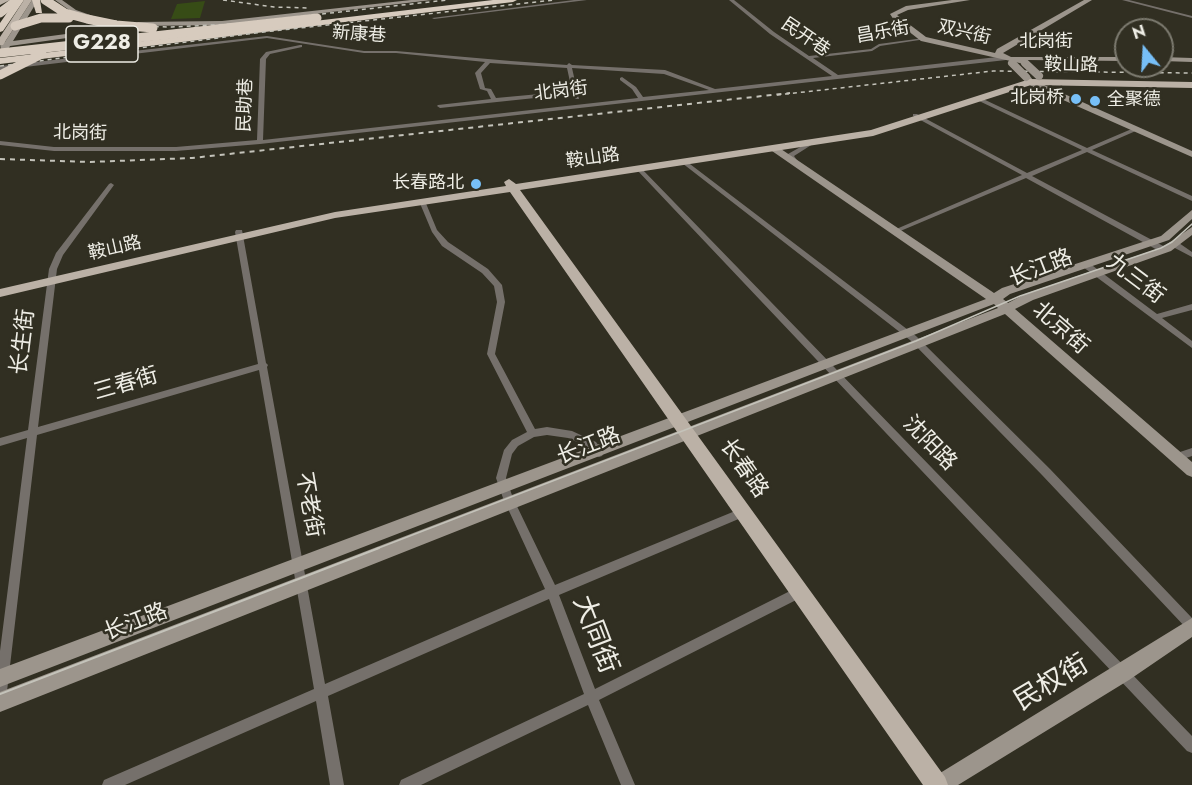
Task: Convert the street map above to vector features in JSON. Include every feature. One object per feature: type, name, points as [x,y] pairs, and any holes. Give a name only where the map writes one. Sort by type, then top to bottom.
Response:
[{"type":"highway","points":[[0,5],[11,0]]},
{"type":"highway","points":[[0,13],[18,0]]},
{"type":"highway","points":[[0,26],[18,0]]},
{"type":"highway","points":[[1,50],[32,0],[44,15],[102,33],[96,41],[75,47]]},
{"type":"highway","name":"G228","points":[[45,0],[65,13],[116,26],[173,29],[317,19],[465,0]]},
{"type":"highway","points":[[1,50],[317,19],[480,0]]},
{"type":"highway","name":"G228","points":[[1,50],[75,47],[513,0]]},
{"type":"highway","points":[[0,61],[228,33],[317,19],[384,15]]},
{"type":"highway","points":[[15,26],[54,16],[68,17],[95,26],[95,30],[87,37],[63,44]]},
{"type":"highway","points":[[1,50],[214,27]]},
{"type":"highway","points":[[0,75],[24,61],[50,52],[228,33]]},
{"type":"main road","points":[[0,5],[6,0]]},
{"type":"main road","points":[[1,50],[32,0]]},
{"type":"main road","name":"鞍山路","points":[[240,234],[342,206],[639,169],[873,133],[917,116],[1036,80],[1192,83]]},
{"type":"main road","name":"鞍山路","points":[[0,289],[303,220],[511,185],[862,131],[979,99],[1036,80],[1192,83]]},
{"type":"main road","name":"长春路","points":[[511,185],[938,785]]},
{"type":"main road","name":"鞍山路","points":[[0,293],[52,278]]},
{"type":"street","points":[[58,0],[74,11],[98,19],[164,25],[213,23],[429,0]]},
{"type":"street","points":[[434,18],[585,0]]},
{"type":"street","name":"民开巷","points":[[731,0],[772,33],[836,76]]},
{"type":"street","name":"双兴街","points":[[967,0],[906,8],[892,14],[924,39],[1003,58],[1022,57]]},
{"type":"street","points":[[987,60],[1022,57],[1089,0]]},
{"type":"street","points":[[1036,80],[1022,57],[1012,47],[1096,0]]},
{"type":"street","points":[[1124,0],[1192,17]]},
{"type":"street","points":[[1,50],[84,27],[95,23],[98,19]]},
{"type":"street","points":[[44,39],[74,34],[118,21]]},
{"type":"street","name":"新康巷","points":[[0,68],[261,37],[364,52],[396,51],[489,61],[665,72],[715,90]]},
{"type":"street","name":"昌乐街","points":[[810,57],[872,50],[879,45],[924,39]]},
{"type":"street","points":[[1022,42],[1020,49],[1022,57]]},
{"type":"street","points":[[286,48],[297,43]]},
{"type":"street","name":"民助巷","points":[[260,141],[263,59],[268,53],[286,48],[322,46]]},
{"type":"street","name":"北岗街","points":[[1022,57],[1036,60],[1043,57],[1114,59]]},
{"type":"street","points":[[1003,58],[1036,80],[1192,154]]},
{"type":"street","points":[[1174,59],[1192,60]]},
{"type":"street","name":"北岗街","points":[[0,143],[54,150],[176,149],[987,60]]},
{"type":"street","points":[[489,61],[478,73],[483,89],[489,90],[494,100]]},
{"type":"street","points":[[568,65],[574,92],[581,105]]},
{"type":"street","points":[[622,79],[634,88],[641,98]]},
{"type":"street","points":[[440,106],[574,92]]},
{"type":"street","points":[[979,99],[1192,199]]},
{"type":"street","points":[[917,116],[1164,246],[1192,255]]},
{"type":"street","points":[[896,231],[1136,129]]},
{"type":"street","points":[[796,163],[790,155],[814,142]]},
{"type":"street","name":"北京街","points":[[775,149],[1007,308],[1192,471]]},
{"type":"street","points":[[684,162],[909,334],[1046,472],[1192,627]]},
{"type":"street","name":"沈阳路","points":[[639,169],[1192,746]]},
{"type":"street","name":"长生街","points":[[0,701],[52,278],[59,255],[111,185]]},
{"type":"street","points":[[422,201],[434,231],[444,244],[485,271],[498,285],[501,302],[491,354],[532,434]]},
{"type":"street","name":"长江路","points":[[1164,246],[1165,238],[1192,213]]},
{"type":"street","name":"长江路","points":[[0,701],[302,584],[507,496],[599,453],[684,428],[838,377],[1029,297],[1098,273],[1164,246],[1192,231]]},
{"type":"street","name":"不老街","points":[[240,234],[337,785]]},
{"type":"street","name":"长江路","points":[[2,677],[298,565],[507,496],[684,428],[828,365],[985,304],[1006,291],[1086,266],[1164,246]]},
{"type":"street","name":"九三街","points":[[1086,266],[1192,345]]},
{"type":"street","points":[[1156,317],[1192,307]]},
{"type":"street","name":"三春街","points":[[0,442],[264,365]]},
{"type":"street","points":[[507,496],[502,470],[507,453],[516,443],[532,434],[547,431],[569,434],[593,445],[599,453]]},
{"type":"street","points":[[1177,457],[1192,452]]},
{"type":"street","name":"大同街","points":[[507,496],[552,592],[627,785]]},
{"type":"street","points":[[109,785],[552,592],[744,512]]},
{"type":"street","points":[[406,785],[592,697],[800,592]]},
{"type":"street","name":"民权街","points":[[938,785],[1122,673],[1192,627]]},
{"type":"building","points":[[205,1],[200,18],[171,19],[177,4]]},
{"type":"tram line","points":[[376,549],[916,341],[1020,296],[1161,248],[1172,242],[1192,224]]},
{"type":"tram line","points":[[0,694],[379,548]]},
{"type":"railway","points":[[49,0],[65,13],[88,21],[129,26],[172,27],[233,24],[447,0]]},
{"type":"railway","points":[[223,0],[274,7],[309,8]]},
{"type":"railway","points":[[0,66],[264,32],[554,0]]},
{"type":"railway","points":[[777,95],[993,71],[1192,73]]},
{"type":"railway","points":[[0,159],[90,162],[192,158],[790,93]]},
{"type":"place","name":"北岗桥","points":[[1076,99]]},
{"type":"place","name":"全聚德","points":[[1095,101]]},
{"type":"place","name":"长春路北","points":[[476,184]]}]
